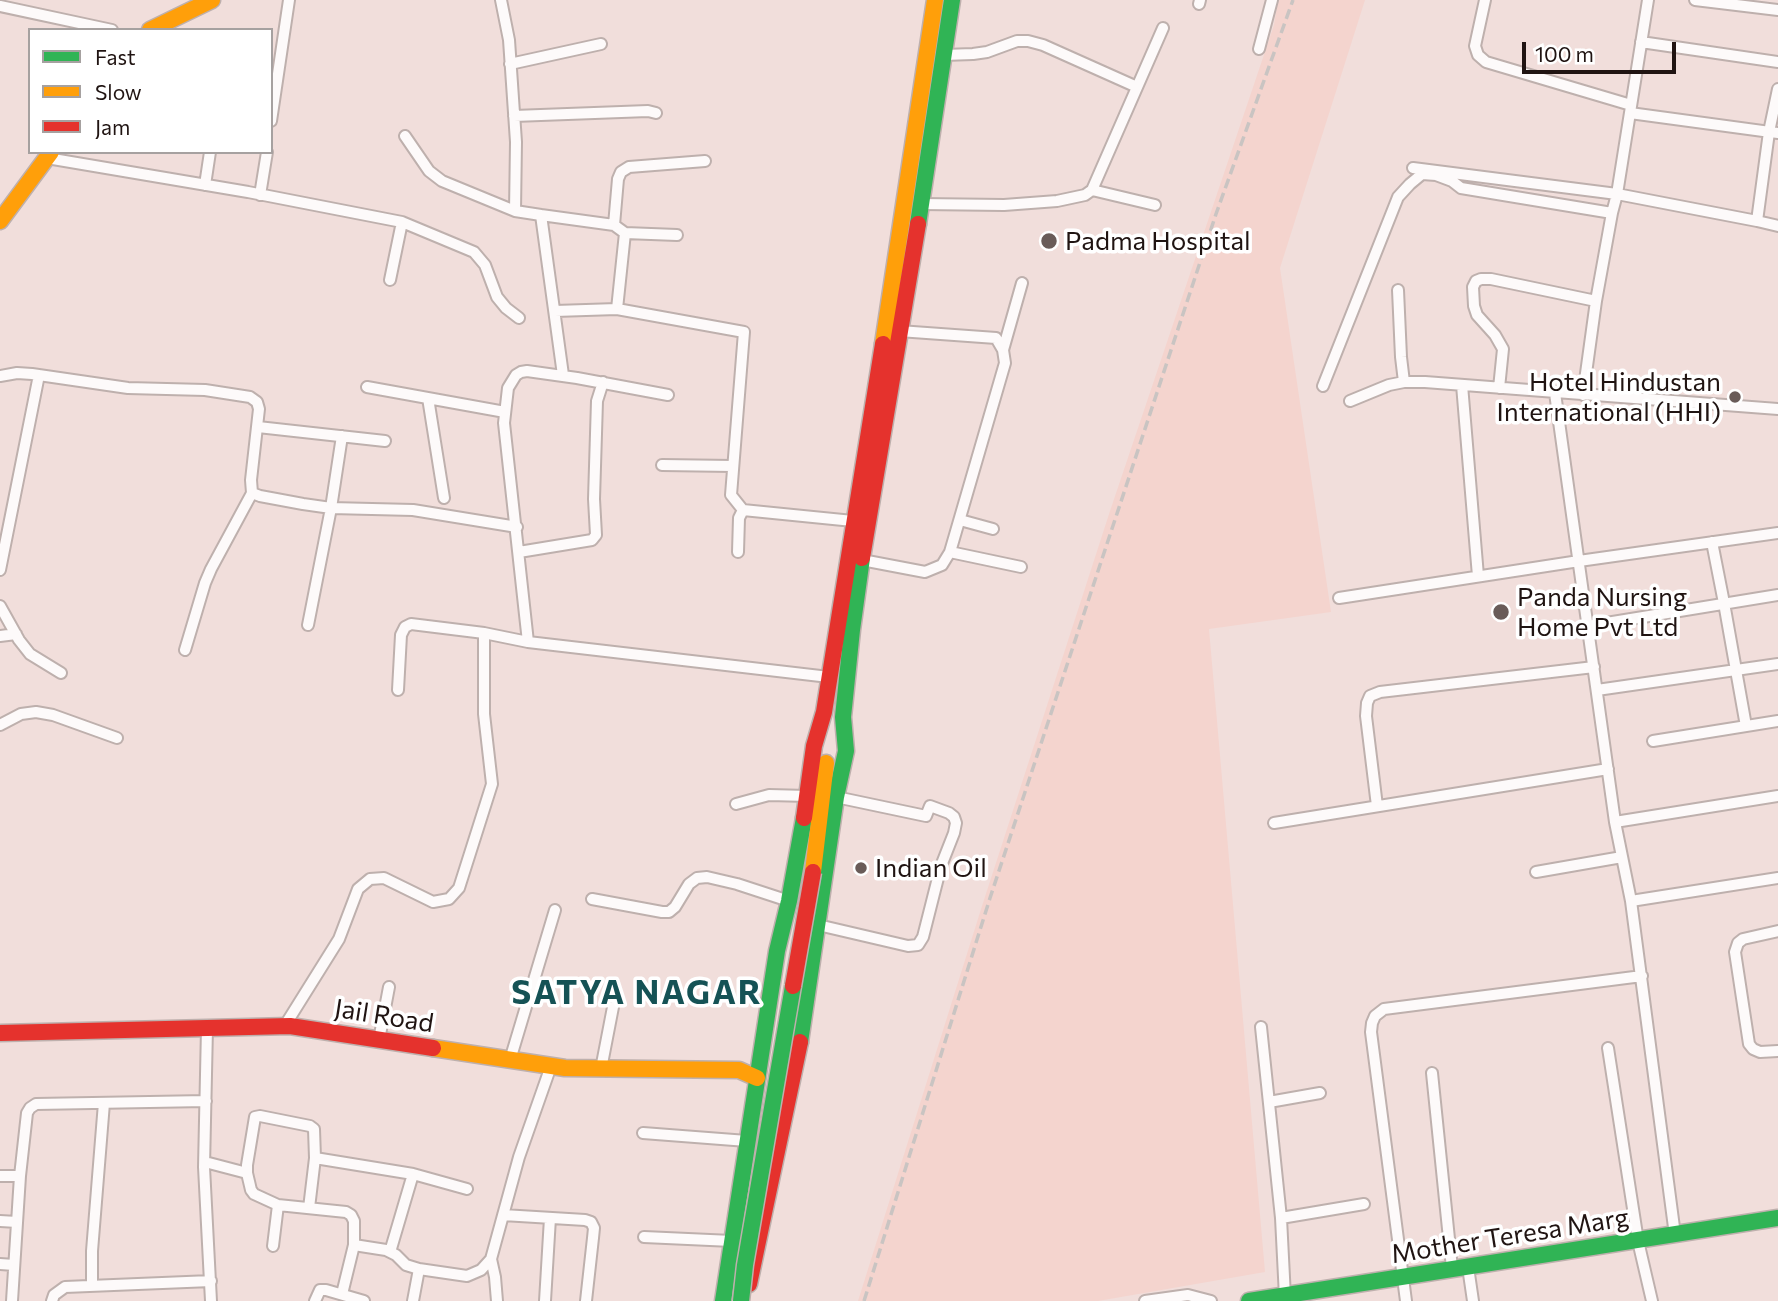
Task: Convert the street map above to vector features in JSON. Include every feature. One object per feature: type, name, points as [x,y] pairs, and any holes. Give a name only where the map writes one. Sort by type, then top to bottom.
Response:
[{"type":"main road","points":[[154,28],[212,0]]},
{"type":"main road","points":[[723,1301],[777,951],[789,901],[824,712],[935,0]]},
{"type":"main road","points":[[746,1301],[793,1084],[845,751],[843,717],[862,560],[952,0]]},
{"type":"main road","points":[[0,221],[49,155]]},
{"type":"main road","points":[[816,744],[825,733],[834,733],[841,738],[845,751]]},
{"type":"main road","points":[[816,744],[819,758],[826,763],[836,761],[845,751]]},
{"type":"main road","points":[[741,1301],[813,872],[826,763]]},
{"type":"main road","name":"Jail Road","points":[[0,1033],[284,1027],[565,1068],[739,1070],[757,1078]]},
{"type":"main road","points":[[738,1202],[766,1206]]},
{"type":"main road","name":"Mother Teresa Marg","points":[[1249,1301],[1326,1295],[1404,1276],[1778,1218]]},
{"type":"street","points":[[273,102],[289,0]]},
{"type":"street","points":[[501,0],[509,40],[516,142],[515,211]]},
{"type":"street","points":[[1259,49],[1272,0]]},
{"type":"street","points":[[1485,0],[1475,46],[1478,55],[1486,62],[1631,109],[1774,133]]},
{"type":"street","points":[[1583,395],[1596,301],[1617,194],[1648,0]]},
{"type":"street","points":[[1703,0],[1778,10]]},
{"type":"street","points":[[0,6],[103,28]]},
{"type":"street","points":[[921,204],[1004,205],[1057,201],[1086,195],[1092,190],[1163,28]]},
{"type":"street","points":[[944,55],[987,52],[1017,41],[1028,41],[1043,45],[1137,87]]},
{"type":"street","points":[[1641,42],[1778,62]]},
{"type":"street","points":[[510,64],[601,44]]},
{"type":"street","points":[[1757,221],[1774,133],[1778,89]]},
{"type":"street","points":[[514,116],[648,111],[656,113]]},
{"type":"street","points":[[405,136],[429,171],[442,181],[515,211],[614,225],[625,233],[677,235]]},
{"type":"street","points":[[205,185],[210,154]]},
{"type":"street","points":[[261,195],[267,154]]},
{"type":"street","points":[[49,155],[402,222],[474,252],[485,265],[497,297],[519,318]]},
{"type":"street","points":[[614,225],[621,172],[629,167],[705,161]]},
{"type":"street","points":[[1413,167],[1617,194],[1778,226]]},
{"type":"street","points":[[1323,386],[1398,197],[1422,174],[1436,175],[1461,188],[1612,213]]},
{"type":"street","points":[[1092,190],[1155,205]]},
{"type":"street","points":[[541,215],[563,375]]},
{"type":"street","points":[[390,280],[402,222]]},
{"type":"street","points":[[617,309],[625,233]]},
{"type":"street","points":[[1499,388],[1503,349],[1495,335],[1477,315],[1474,297],[1476,282],[1491,279],[1596,301]]},
{"type":"street","points":[[1003,350],[1023,283]]},
{"type":"street","points":[[1398,290],[1404,382]]},
{"type":"street","points":[[555,312],[617,309],[744,332],[732,495],[743,510],[853,521]]},
{"type":"street","points":[[862,560],[925,572],[942,565],[950,552],[960,520],[1005,363],[1003,350],[996,338],[898,331]]},
{"type":"street","points":[[528,642],[504,423],[508,388],[516,375],[527,371],[668,395]]},
{"type":"street","points":[[0,376],[17,373],[128,388],[205,390],[237,394],[257,402],[259,409],[252,493],[211,569],[185,650]]},
{"type":"street","points":[[0,570],[39,375]]},
{"type":"street","points":[[1350,401],[1390,385],[1425,382],[1778,409]]},
{"type":"street","points":[[519,552],[592,540],[596,535],[594,499],[597,401],[603,383]]},
{"type":"street","points":[[1462,385],[1478,576]]},
{"type":"street","points":[[367,387],[505,412]]},
{"type":"street","points":[[1555,393],[1615,822],[1631,901],[1642,976],[1675,1235]]},
{"type":"street","points":[[429,398],[444,498]]},
{"type":"street","points":[[258,426],[386,441]]},
{"type":"street","points":[[308,625],[342,436]]},
{"type":"street","points":[[663,464],[733,466]]},
{"type":"street","points":[[252,493],[303,505],[413,510],[517,527]]},
{"type":"street","points":[[738,552],[739,518],[743,510]]},
{"type":"street","points":[[960,520],[993,529]]},
{"type":"street","points":[[1339,598],[1778,533]]},
{"type":"street","points":[[1712,542],[1746,726]]},
{"type":"street","points":[[950,552],[1021,567]]},
{"type":"street","points":[[1588,625],[1778,595]]},
{"type":"street","points":[[0,606],[30,654],[61,673]]},
{"type":"street","points":[[398,690],[401,635],[405,627],[411,624],[484,633],[528,642],[829,677]]},
{"type":"street","points":[[284,1027],[339,939],[358,889],[370,879],[384,877],[433,902],[449,899],[459,888],[492,784],[484,714],[484,633]]},
{"type":"street","points":[[0,636],[16,634]]},
{"type":"street","points":[[1597,690],[1778,664]]},
{"type":"street","points":[[1377,806],[1366,716],[1370,696],[1380,692],[1594,667]]},
{"type":"street","points":[[0,725],[21,715],[36,712],[53,715],[117,738]]},
{"type":"street","points":[[1653,741],[1778,721]]},
{"type":"street","points":[[1274,822],[1608,769]]},
{"type":"street","points":[[736,804],[769,795],[808,796]]},
{"type":"street","points":[[1615,822],[1778,796]]},
{"type":"street","points":[[818,925],[908,946],[918,945],[923,937],[941,866],[956,823],[949,813],[930,806],[926,816],[836,797]]},
{"type":"street","points":[[1536,872],[1622,857]]},
{"type":"street","points":[[592,899],[669,912],[676,907],[690,884],[697,878],[707,877],[789,901]]},
{"type":"street","points":[[1631,901],[1778,878]]},
{"type":"street","points":[[510,1060],[555,910]]},
{"type":"street","points":[[1778,931],[1742,939],[1735,952],[1749,1044],[1760,1052],[1778,1051]]},
{"type":"street","points":[[1406,1301],[1371,1032],[1375,1016],[1384,1009],[1642,976]]},
{"type":"street","points":[[379,1040],[389,988]]},
{"type":"street","points":[[601,1069],[613,1007]]},
{"type":"street","points":[[1261,1027],[1281,1218],[1285,1297]]},
{"type":"street","points":[[207,1028],[205,1162],[213,1300]]},
{"type":"street","points":[[1608,1048],[1638,1241],[1652,1301]]},
{"type":"street","points":[[354,1245],[386,1250],[406,1265],[419,1269],[467,1276],[481,1270],[491,1259],[519,1157],[551,1066]]},
{"type":"street","points":[[1433,1073],[1460,1267],[1473,1301]]},
{"type":"street","points":[[1269,1102],[1320,1093]]},
{"type":"street","points":[[12,1301],[20,1176],[27,1112],[30,1108],[36,1104],[206,1101]]},
{"type":"street","points":[[92,1286],[92,1251],[104,1103]]},
{"type":"street","points":[[309,1208],[315,1158],[314,1129],[310,1126],[255,1117],[247,1173],[254,1194],[278,1205],[346,1212],[354,1221],[354,1245],[342,1294]]},
{"type":"street","points":[[643,1133],[747,1141]]},
{"type":"street","points":[[315,1158],[413,1174],[467,1189]]},
{"type":"street","points":[[205,1162],[247,1173]]},
{"type":"street","points":[[390,1252],[413,1174]]},
{"type":"street","points":[[0,1175],[20,1176]]},
{"type":"street","points":[[1281,1218],[1364,1204]]},
{"type":"street","points":[[272,1246],[278,1205]]},
{"type":"street","points":[[503,1215],[591,1222],[594,1228],[586,1301]]},
{"type":"street","points":[[545,1301],[550,1218]]},
{"type":"street","points":[[0,1221],[17,1222]]},
{"type":"street","points":[[644,1237],[732,1241]]},
{"type":"street","points":[[491,1259],[497,1301]]},
{"type":"street","points":[[0,1264],[14,1265]]},
{"type":"street","points":[[413,1301],[419,1269]]},
{"type":"street","points":[[52,1301],[54,1295],[65,1287],[211,1280]]},
{"type":"street","points":[[315,1301],[320,1290],[364,1301]]},
{"type":"street","points":[[1145,1301],[1188,1296],[1211,1301]]},
{"type":"shaded area","points":[[1278,0],[1365,0],[1280,268],[1331,612],[1209,629],[1265,1272],[1098,1301],[858,1301],[1111,508],[1274,25]]},
{"type":"railway","points":[[864,1301],[990,898],[1216,214],[1293,0]]},
{"type":"traffic: fast","points":[[918,224],[952,0]]},
{"type":"traffic: fast","points":[[800,1042],[836,797],[846,751],[843,717],[862,558]]},
{"type":"traffic: fast","points":[[723,1301],[777,951],[804,818]]},
{"type":"traffic: fast","points":[[741,1301],[793,986]]},
{"type":"traffic: fast","points":[[1249,1301],[1778,1218]]},
{"type":"traffic: slow","points":[[154,28],[212,0]]},
{"type":"traffic: slow","points":[[883,344],[935,0]]},
{"type":"traffic: slow","points":[[0,221],[50,154]]},
{"type":"traffic: slow","points":[[813,872],[826,763]]},
{"type":"traffic: slow","points":[[433,1048],[565,1068],[739,1070],[757,1078]]},
{"type":"traffic: jam","points":[[862,558],[918,224]]},
{"type":"traffic: jam","points":[[804,818],[814,746],[824,712],[883,344]]},
{"type":"traffic: jam","points":[[793,986],[813,872]]},
{"type":"traffic: jam","points":[[0,1033],[290,1026],[433,1048]]},
{"type":"traffic: jam","points":[[749,1284],[800,1042]]},
{"type":"place","name":"Padma Hospital","points":[[1049,241]]},
{"type":"place","name":"Hotel Hindustan International (HHI)","points":[[1735,397]]},
{"type":"place","name":"Panda Nursing Home Pvt Ltd","points":[[1501,612]]},
{"type":"place","name":"Indian Oil","points":[[861,868]]},
{"type":"district","name":"SATYA NAGAR","points":[[637,993]]}]
